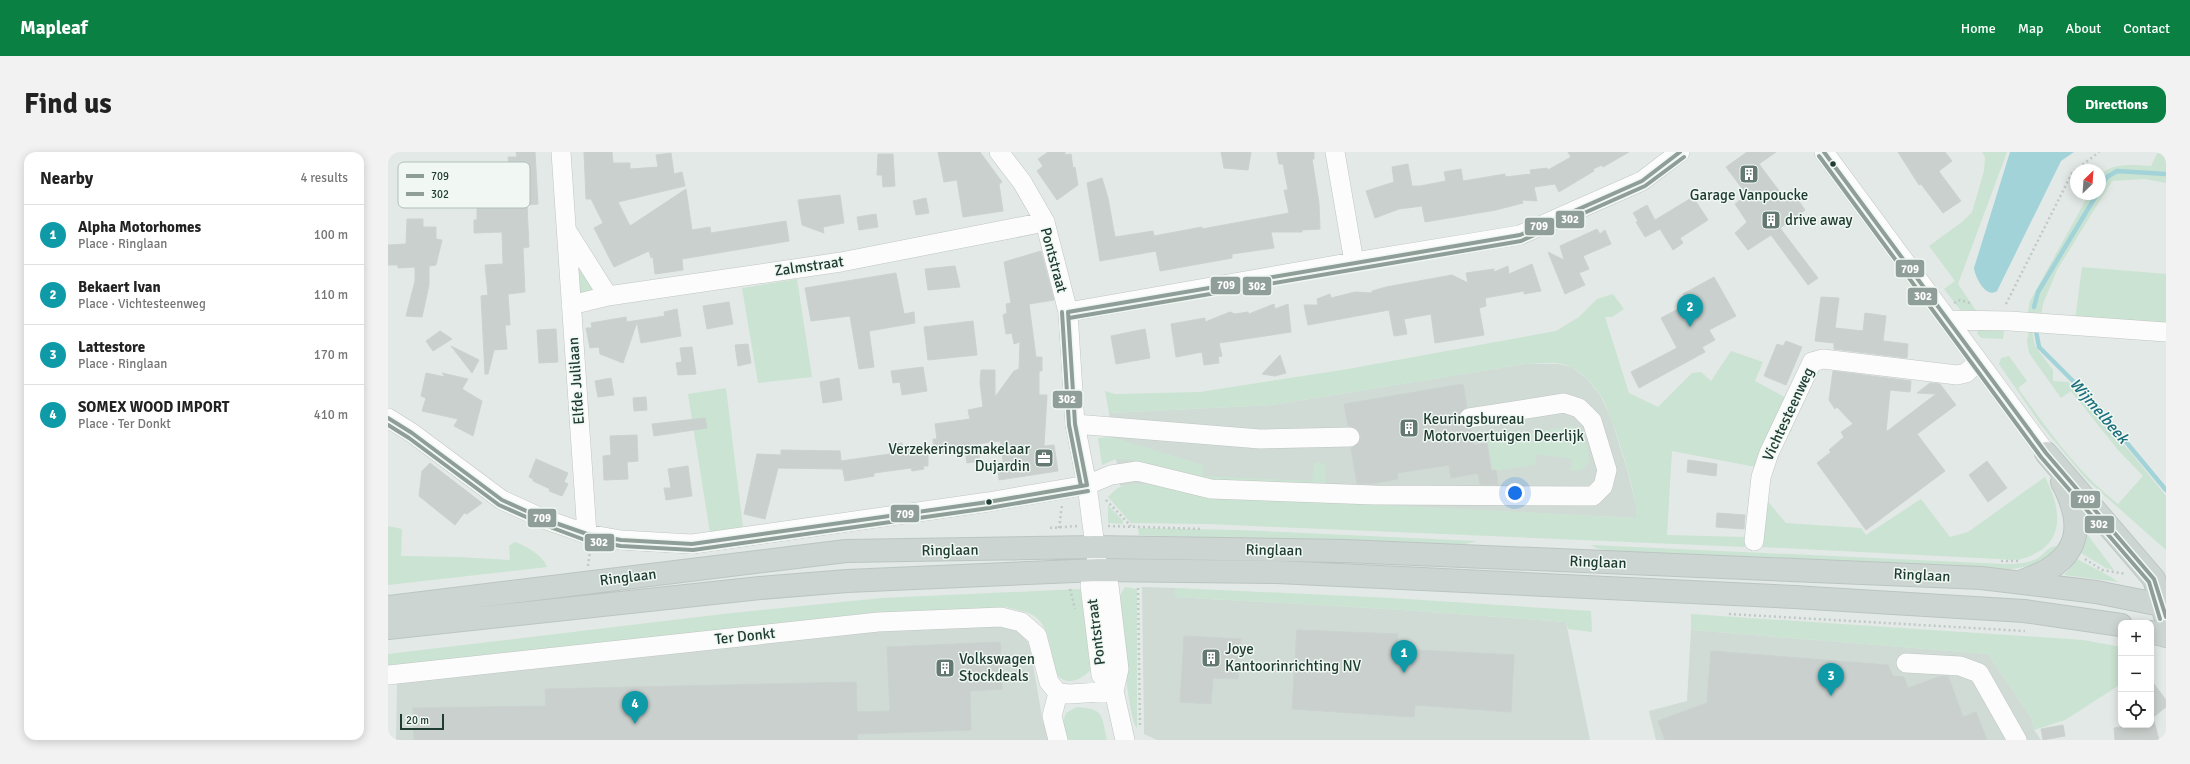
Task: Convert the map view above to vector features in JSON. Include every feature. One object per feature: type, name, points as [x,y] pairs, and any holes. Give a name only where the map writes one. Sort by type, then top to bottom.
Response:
[{"type":"main road","points":[[2020,582],[2049,569],[2065,556],[2073,542],[2077,523],[2072,502],[2046,453]]},
{"type":"main road","points":[[2046,453],[2133,578],[2164,610]]},
{"type":"main road","name":"Ringlaan","points":[[388,607],[846,551],[1095,547],[1345,551],[1973,578],[2020,582],[2096,592],[2164,610]]},
{"type":"main road","name":"Ringlaan","points":[[388,628],[760,588],[847,581],[1094,578],[1285,573],[1794,597],[2024,611],[2118,625]]},
{"type":"main road","points":[[2154,633],[2166,636]]},
{"type":"street","name":"Elfde Julilaan","points":[[561,152],[586,534]]},
{"type":"street","name":"Pontstraat","points":[[999,152],[1022,182],[1045,222],[1068,312],[1076,424],[1087,485],[1095,547],[1094,578],[1109,585],[1119,669],[1114,691],[1132,737]]},
{"type":"street","points":[[1335,152],[1354,262]]},
{"type":"street","points":[[1068,312],[1354,262],[1520,235],[1642,181],[1680,152]]},
{"type":"street","points":[[1824,152],[2046,453]]},
{"type":"street","name":"Zalmstraat","points":[[571,305],[608,296],[841,262],[1045,222]]},
{"type":"street","name":"Elfde Julilaan","points":[[566,228],[608,296]]},
{"type":"street","points":[[1945,316],[2166,332]]},
{"type":"street","name":"Vichtesteenweg","points":[[1754,541],[1760,477],[1772,447],[1812,362],[1823,359],[1957,375],[1966,373],[1978,362]]},
{"type":"street","points":[[388,418],[412,433],[502,500],[544,519],[586,534],[621,540],[692,544],[988,502],[1087,485],[1111,475],[1137,471],[1211,489],[1310,493],[1593,496],[1603,486],[1607,470],[1592,421],[1579,408],[1564,403],[1469,418]]},
{"type":"street","points":[[1076,424],[1260,439],[1350,437]]},
{"type":"street","name":"Ter Donkt","points":[[388,675],[878,622],[1001,617],[1021,622],[1036,636],[1049,682],[1058,693]]},
{"type":"street","points":[[1906,663],[1960,666],[1979,673],[2017,740]]},
{"type":"street","points":[[1058,740],[1052,716],[1058,693],[1070,694],[1114,691]]},
{"type":"path","points":[[2002,308],[2007,304],[2072,172],[2099,152]]},
{"type":"path","points":[[1945,316],[1960,300],[1976,306]]},
{"type":"path","points":[[1087,485],[1108,502],[1131,526]]},
{"type":"path","points":[[1066,586],[1094,578]]},
{"type":"path","points":[[1132,737],[1138,585]]},
{"type":"path","points":[[1724,613],[2032,632]]},
{"type":"shaded area","points":[[1525,364],[1558,364],[1572,367],[1587,379],[1600,395],[1611,418],[1627,469],[1637,510],[1637,518],[1210,496],[1178,488],[1146,484],[1120,486],[1109,413],[1272,405]]},
{"type":"shaded area","points":[[1142,587],[1176,588],[1175,597],[1388,609],[1566,622],[1590,740],[1157,740],[1144,734]]},
{"type":"shaded area","points":[[1006,624],[1023,634],[1030,647],[1043,723],[1062,724],[1066,740],[396,740],[397,682],[841,633]]},
{"type":"shaded area","points":[[1691,630],[1988,654],[2032,719],[2034,730],[2041,740],[1656,740],[1649,711],[1687,701]]},
{"type":"green space","points":[[1982,152],[2007,152],[1958,284],[1979,315],[1962,312],[1944,289],[1955,281],[1929,246],[1962,222],[1972,212],[1984,171],[1985,157]]},
{"type":"green space","points":[[2158,152],[2166,152],[2166,183],[2145,179],[2112,181],[2106,191],[2106,170],[2124,165],[2151,166]]},
{"type":"green space","points":[[2086,200],[2100,200],[2057,270],[2043,304],[2041,317],[2027,316],[2030,301]]},
{"type":"green space","points":[[574,255],[596,290],[576,294]]},
{"type":"green space","points":[[2082,267],[2166,274],[2166,327],[2075,320]]},
{"type":"green space","points":[[797,279],[812,377],[758,383],[742,288]]},
{"type":"green space","points":[[1613,294],[1624,309],[1612,317],[1605,317],[1629,393],[1658,407],[1692,373],[1701,372],[1711,381],[1731,351],[1763,362],[1755,381],[1790,400],[1761,468],[1672,451],[1667,535],[1746,537],[1745,547],[1208,524],[1131,523],[1108,497],[1120,487],[1139,484],[1164,486],[1210,496],[1636,518],[1636,508],[1624,456],[1606,406],[1601,396],[1588,380],[1573,368],[1562,364],[1525,364],[1272,405],[1109,413],[1105,391],[1115,394],[1200,392],[1348,369],[1556,331],[1579,317],[1597,299]]},
{"type":"green space","points":[[1982,327],[2004,330],[2003,339],[1981,338],[1977,333]]},
{"type":"green space","points":[[2032,330],[2035,346],[2053,370],[2053,381],[2068,382],[2132,454],[2166,496],[2166,550],[2087,480],[2041,425],[1999,364],[2001,358],[2009,356],[2027,381],[2018,388],[2040,419],[2076,464],[2103,492],[2118,504],[2143,476],[2118,450],[2071,391],[2061,398],[2029,353],[2027,341],[2029,331]]},
{"type":"green space","points":[[726,388],[743,527],[710,533],[688,394]]},
{"type":"green space","points":[[1786,421],[1792,430],[1781,444],[1764,497],[1786,523],[1861,528],[1866,535],[1921,499],[1950,537],[1968,532],[2045,477],[2055,504],[2057,517],[2056,528],[2052,539],[2044,548],[2033,555],[2017,560],[1761,547],[1761,489]]},
{"type":"green space","points":[[1571,426],[1580,430],[1588,448],[1589,461],[1582,470],[1570,471],[1572,459],[1537,454],[1535,465],[1493,471],[1488,440]]},
{"type":"green space","points":[[1112,437],[1203,465],[1203,476],[1312,481],[1314,463],[1318,462],[1325,465],[1326,486],[1205,482],[1134,460],[1116,459],[1102,465],[1098,438]]},
{"type":"green space","points":[[1108,505],[1123,521],[1123,524],[1108,523]]},
{"type":"green space","points":[[388,526],[402,529],[401,556],[510,560],[509,546],[515,542],[538,555],[547,567],[388,585]]},
{"type":"green space","points":[[1138,528],[1237,530],[1477,541],[1454,547],[1139,535]]},
{"type":"green space","points":[[2087,534],[2114,570],[2106,568],[2081,553]]},
{"type":"green space","points":[[1591,545],[2003,564],[2026,563],[2038,558],[2054,546],[2058,548],[2043,560],[2028,566],[1993,571],[1618,553],[1596,548]]},
{"type":"green space","points":[[2077,559],[2106,574],[2118,582],[2064,575]]},
{"type":"green space","points":[[1125,587],[1137,589],[1137,728],[1133,720],[1130,706],[1119,605],[1121,594]]},
{"type":"green space","points":[[1176,588],[1391,598],[1591,611],[1592,632],[1568,629],[1566,622],[1388,609],[1174,597]]},
{"type":"green space","points":[[1079,589],[1083,592],[1094,665],[1086,675],[1069,681],[1059,677],[1054,670],[1048,638],[1038,619],[1027,612],[1006,607],[885,615],[388,670],[388,654],[723,614],[882,598]]},
{"type":"green space","points":[[1691,614],[2083,640],[2118,646],[2118,686],[2065,720],[2034,730],[2032,719],[1988,654],[1691,630]]},
{"type":"green space","points":[[1077,707],[1093,709],[1100,715],[1107,740],[1066,740],[1062,724],[1066,713]]},
{"type":"water","points":[[2010,152],[2074,152],[2061,161],[1997,291],[1993,293],[1985,290],[1976,277],[1974,268]]},
{"type":"building","points":[[516,152],[535,152],[538,204],[530,205],[530,162],[508,162],[508,157],[517,157]]},
{"type":"building","points":[[584,152],[612,152],[613,163],[630,163],[630,169],[658,167],[656,155],[671,153],[674,174],[682,172],[685,186],[618,202],[630,226],[686,189],[692,230],[710,227],[711,233],[786,221],[789,241],[682,259],[683,270],[655,274],[653,257],[651,258],[649,251],[614,267],[594,228],[603,223],[591,199],[586,199]]},
{"type":"building","points":[[938,152],[980,152],[1002,182],[999,184],[1003,211],[963,217],[957,180],[944,182]]},
{"type":"building","points":[[1048,152],[1065,152],[1065,155],[1071,154],[1073,168],[1075,167],[1078,185],[1057,200],[1037,171],[1043,166],[1038,159]]},
{"type":"building","points":[[1221,152],[1251,152],[1248,170],[1224,168]]},
{"type":"building","points":[[1277,152],[1314,152],[1314,159],[1312,159],[1319,203],[1320,229],[1302,230],[1302,232],[1271,232],[1274,248],[1232,254],[1232,258],[1160,271],[1156,251],[1100,261],[1087,183],[1102,178],[1108,198],[1115,237],[1153,231],[1154,236],[1202,227],[1202,229],[1289,213],[1284,190],[1288,190],[1283,164],[1279,164]]},
{"type":"building","points":[[1568,152],[1629,152],[1603,167],[1602,165],[1593,169],[1594,171],[1559,192],[1555,184],[1534,187],[1537,201],[1522,200],[1523,203],[1496,210],[1425,222],[1422,206],[1399,209],[1375,218],[1366,191],[1394,182],[1392,167],[1408,164],[1412,186],[1420,186],[1446,181],[1444,172],[1461,169],[1463,181],[1505,174],[1505,177],[1531,174],[1530,170],[1547,168],[1548,170],[1571,157]]},
{"type":"building","points":[[1747,152],[1776,152],[1759,164],[1783,196],[1791,190],[1805,210],[1780,228],[1818,278],[1808,285],[1771,235],[1748,250],[1735,233],[1747,222],[1735,204],[1747,195],[1726,167]]},
{"type":"building","points":[[1898,152],[1945,152],[1952,161],[1939,171],[1961,201],[1943,213],[1921,184],[1919,185]]},
{"type":"building","points":[[878,154],[893,154],[895,186],[883,187],[882,175],[877,175]]},
{"type":"building","points":[[840,195],[844,223],[823,227],[824,233],[802,225],[798,200]]},
{"type":"building","points":[[1693,197],[1708,220],[1680,238],[1683,243],[1673,250],[1660,229],[1645,237],[1636,222],[1638,221],[1633,213],[1647,205],[1655,220]]},
{"type":"building","points":[[926,198],[929,213],[916,215],[913,201]]},
{"type":"building","points":[[477,208],[527,208],[529,247],[523,248],[525,292],[508,294],[510,325],[505,325],[507,349],[494,350],[488,374],[485,374],[481,296],[488,295],[485,265],[503,264],[502,232],[474,233],[474,220],[477,220]]},
{"type":"building","points":[[876,214],[878,227],[859,230],[857,217]]},
{"type":"building","points":[[407,219],[423,219],[423,227],[436,227],[436,239],[442,240],[436,265],[429,266],[429,285],[422,317],[406,316],[415,281],[415,267],[398,268],[398,265],[388,265],[388,245],[406,244]]},
{"type":"building","points":[[1597,229],[1600,234],[1605,230],[1611,244],[1583,256],[1589,269],[1579,273],[1585,285],[1565,294],[1548,252],[1564,260],[1560,246]]},
{"type":"building","points":[[1041,251],[1054,300],[1029,304],[1036,357],[1042,357],[1042,371],[1039,371],[1039,395],[1047,395],[1044,446],[1054,445],[1058,471],[999,480],[998,468],[1004,466],[1000,441],[977,444],[980,461],[967,463],[965,450],[934,454],[933,439],[937,439],[935,424],[970,419],[968,410],[983,407],[980,383],[981,370],[995,370],[995,397],[1014,371],[1019,369],[1020,342],[1014,344],[1012,333],[1006,334],[1003,315],[1007,313],[1006,304],[1011,303],[1004,262]]},
{"type":"building","points":[[1532,264],[1541,291],[1524,294],[1524,291],[1485,298],[1486,306],[1479,308],[1484,335],[1435,343],[1431,314],[1404,319],[1407,334],[1394,336],[1389,310],[1308,325],[1304,305],[1318,305],[1317,299],[1330,294],[1331,298],[1355,292],[1372,293],[1372,291],[1386,287],[1452,275],[1468,283],[1466,273],[1494,269],[1494,272],[1508,266],[1509,274]]},
{"type":"building","points":[[955,266],[960,287],[928,290],[925,269]]},
{"type":"building","points":[[896,273],[904,314],[914,312],[915,323],[869,331],[874,367],[859,369],[850,316],[811,321],[805,288]]},
{"type":"building","points":[[1714,277],[1736,316],[1709,330],[1715,340],[1702,347],[1705,352],[1639,388],[1631,372],[1677,348],[1661,318],[1688,304],[1683,294]]},
{"type":"building","points":[[1821,297],[1839,298],[1835,328],[1863,331],[1865,313],[1886,316],[1883,341],[1908,344],[1907,358],[1834,349],[1834,343],[1815,341]]},
{"type":"building","points":[[729,302],[733,324],[707,329],[703,306]]},
{"type":"building","points":[[1274,304],[1275,309],[1288,304],[1291,332],[1219,343],[1222,356],[1218,357],[1219,363],[1204,365],[1202,352],[1176,357],[1171,324],[1205,318],[1205,322],[1230,312],[1235,314],[1248,312],[1249,314]]},
{"type":"building","points":[[677,309],[681,336],[641,343],[637,322],[623,363],[600,354],[599,347],[590,348],[586,328],[592,328],[591,323],[626,317],[627,322],[665,316],[664,312]]},
{"type":"building","points":[[973,321],[977,355],[928,360],[924,327]]},
{"type":"building","points":[[556,329],[558,362],[539,363],[537,330]]},
{"type":"building","points":[[1145,329],[1150,358],[1116,364],[1111,336]]},
{"type":"building","points":[[440,331],[452,339],[433,351],[426,341]]},
{"type":"building","points":[[1786,341],[1802,347],[1786,385],[1764,376],[1777,344],[1783,346]]},
{"type":"building","points":[[748,344],[751,363],[738,366],[735,345]]},
{"type":"building","points":[[451,346],[479,360],[472,373]]},
{"type":"building","points":[[692,347],[696,374],[678,375],[676,363],[682,362],[680,348]]},
{"type":"building","points":[[1280,355],[1286,373],[1275,376],[1262,374]]},
{"type":"building","points":[[923,367],[927,391],[902,395],[900,382],[893,383],[891,371]]},
{"type":"building","points":[[1833,371],[1911,381],[1910,392],[1890,390],[1886,432],[1936,394],[1917,393],[1930,383],[1940,384],[1956,405],[1917,434],[1945,471],[1866,530],[1817,463],[1831,452],[1829,450],[1844,437],[1841,432],[1853,424],[1837,407],[1835,409],[1829,400]]},
{"type":"building","points":[[426,373],[445,377],[442,373],[468,379],[462,389],[482,401],[473,436],[454,426],[458,419],[422,411],[426,398],[421,396]]},
{"type":"building","points":[[611,378],[614,395],[598,397],[595,381]]},
{"type":"building","points":[[839,378],[842,400],[823,403],[820,382]]},
{"type":"building","name":"Keuringsbureau Motorvoertuigen Deerlijk","points":[[1463,384],[1467,407],[1459,414],[1458,420],[1465,428],[1471,429],[1474,445],[1487,443],[1491,471],[1496,470],[1498,485],[1480,484],[1478,473],[1451,478],[1449,465],[1397,473],[1398,479],[1371,484],[1357,483],[1351,448],[1359,443],[1361,436],[1356,428],[1348,426],[1344,404]]},
{"type":"building","points":[[646,397],[647,410],[634,411],[633,398]]},
{"type":"building","points":[[705,418],[707,428],[654,436],[652,424]]},
{"type":"building","points":[[637,435],[638,461],[627,462],[628,479],[604,480],[603,456],[611,455],[610,436]]},
{"type":"building","points":[[902,443],[903,449],[928,445],[928,466],[923,466],[924,469],[912,471],[911,468],[874,473],[874,476],[845,481],[841,461],[890,454],[889,445]]},
{"type":"building","points":[[781,450],[840,451],[842,469],[778,468],[765,519],[744,514],[757,454],[781,455]]},
{"type":"building","points":[[536,459],[568,473],[564,482],[568,484],[562,496],[549,491],[550,489],[533,481],[533,479],[529,477]]},
{"type":"building","points":[[1688,460],[1717,464],[1716,476],[1687,472]]},
{"type":"building","points":[[1987,461],[2007,488],[1988,502],[1969,475]]},
{"type":"building","points":[[430,463],[482,503],[467,514],[464,513],[455,525],[419,496],[422,471]]},
{"type":"building","points":[[688,466],[692,496],[666,500],[664,488],[671,488],[668,469]]},
{"type":"building","points":[[1717,513],[1745,515],[1744,529],[1716,527]]},
{"type":"building","points":[[1297,630],[1398,634],[1397,649],[1514,655],[1511,712],[1415,705],[1414,717],[1292,709]]},
{"type":"building","name":"Joye Kantoorinrichting NV","points":[[1184,636],[1241,639],[1238,679],[1213,678],[1211,704],[1180,702]]},
{"type":"building","points":[[1000,642],[1002,689],[970,691],[971,730],[857,734],[858,740],[414,740],[413,708],[546,706],[545,689],[856,682],[857,712],[890,711],[887,647]]},
{"type":"building","points":[[1711,651],[1888,665],[1893,676],[1904,677],[1908,688],[1941,676],[1948,676],[1963,717],[1976,712],[1987,740],[1665,740],[1658,721],[1707,703]]},
{"type":"building","points":[[2154,684],[2166,700],[2166,707],[2154,717]]},
{"type":"building","points":[[2154,721],[2159,740],[2115,740],[2114,728],[2154,728]]},
{"type":"building","points":[[2063,725],[2065,736],[2043,740],[2041,729]]},
{"type":"waterway","name":"Wijmelbeek","points":[[2106,179],[2117,171],[2166,174]]},
{"type":"waterway","name":"Wijmelbeek","points":[[2034,307],[2038,292],[2093,200]]},
{"type":"waterway","name":"Wijmelbeek","points":[[2036,331],[2039,347],[2087,395],[2166,490]]},
{"type":"transit line","name":"709","points":[[1068,312],[1520,235],[1642,181],[1680,152]]},
{"type":"transit line","name":"709","points":[[1824,152],[2046,453],[2154,579],[2166,617]]},
{"type":"transit line","name":"302","points":[[1819,156],[2041,457],[2149,582],[2160,619]]},
{"type":"transit line","name":"302","points":[[1069,318],[1521,241],[1645,186],[1684,157]]},
{"type":"transit line","name":"302","points":[[1062,312],[1069,425],[1081,486]]},
{"type":"transit line","name":"709","points":[[1068,312],[1075,424],[1087,485]]},
{"type":"transit line","name":"709","points":[[388,418],[412,433],[502,500],[544,519],[587,534],[621,540],[692,544],[988,502],[1087,485]]},
{"type":"transit line","name":"302","points":[[388,425],[409,438],[499,505],[542,524],[585,540],[621,546],[693,550],[989,508],[1088,491]]},
{"type":"place","name":"Garage Vanpoucke","points":[[1749,174]]},
{"type":"place","name":"drive away","points":[[1771,220]]},
{"type":"place","name":"Bekaert Ivan","points":[[1690,327]]},
{"type":"place","name":"Keuringsbureau Motorvoertuigen Deerlijk","points":[[1409,428]]},
{"type":"place","name":"Verzekeringsmakelaar Dujardin","points":[[1044,458]]},
{"type":"place","name":"Joye Kantoorinrichting NV","points":[[1211,658]]},
{"type":"place","name":"Volkswagen Stockdeals","points":[[945,668]]},
{"type":"place","name":"Alpha Motorhomes","points":[[1404,673]]},
{"type":"place","name":"Lattestore","points":[[1831,696]]},
{"type":"place","name":"SOMEX WOOD IMPORT","points":[[635,724]]}]
